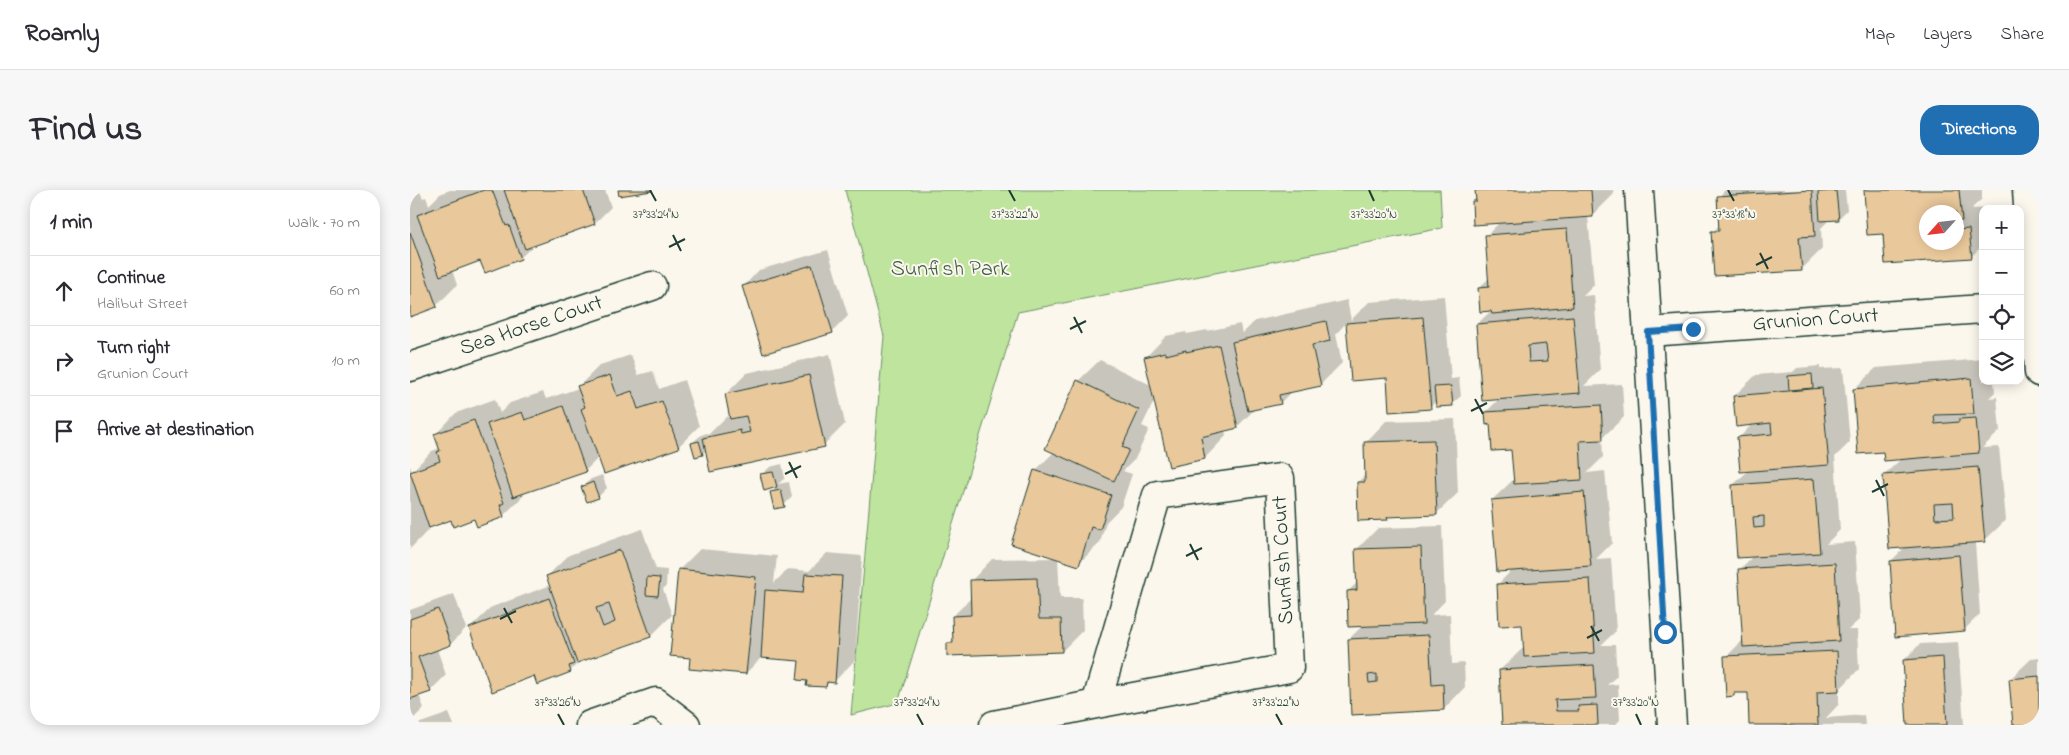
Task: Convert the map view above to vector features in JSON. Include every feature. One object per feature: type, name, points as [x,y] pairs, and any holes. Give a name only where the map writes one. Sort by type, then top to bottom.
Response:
[{"type":"street","points":[[1639,190],[1672,725]]},
{"type":"street","points":[[2027,190],[2027,306],[2039,372]]},
{"type":"street","name":"Sea Horse Court","points":[[410,367],[652,286]]},
{"type":"street","name":"Grunion Court","points":[[1648,332],[1979,309]]},
{"type":"street","name":"Sunfish Court","points":[[994,725],[1289,668],[1280,478],[1157,495],[1096,704]]},
{"type":"street","points":[[590,725],[656,702],[686,725]]},
{"type":"green space","name":"Sunfish Park","points":[[845,190],[1440,190],[1442,228],[1018,312],[898,703],[851,715],[884,336]]},
{"type":"building","points":[[484,190],[492,190],[506,226],[509,225],[521,259],[485,273],[480,261],[440,276],[417,215]]},
{"type":"building","points":[[504,190],[583,190],[595,224],[525,249]]},
{"type":"building","points":[[618,190],[652,190],[652,191],[619,196]]},
{"type":"building","points":[[1475,190],[1591,190],[1593,217],[1473,225],[1472,201],[1476,201]]},
{"type":"building","points":[[1812,190],[1815,236],[1799,237],[1802,271],[1714,276],[1711,231],[1719,231],[1717,196]]},
{"type":"building","points":[[1864,190],[1959,190],[1960,205],[1919,205],[1919,250],[1964,250],[1964,229],[1969,229],[1972,258],[1885,264],[1883,234],[1867,235]]},
{"type":"building","points":[[1836,191],[1839,220],[1820,221],[1818,192]]},
{"type":"building","points":[[1567,229],[1573,307],[1492,314],[1491,311],[1480,312],[1478,288],[1489,287],[1485,235]]},
{"type":"building","points":[[410,232],[437,307],[410,317]]},
{"type":"building","points":[[812,265],[833,333],[763,354],[742,286]]},
{"type":"building","points":[[1573,316],[1580,393],[1482,401],[1476,324]],"holes":[[[1546,344],[1548,361],[1529,362],[1528,346]]]},
{"type":"building","points":[[1423,317],[1431,409],[1389,412],[1387,378],[1351,381],[1346,323]]},
{"type":"building","points":[[1326,321],[1330,341],[1312,345],[1321,386],[1279,395],[1281,404],[1248,411],[1232,342]]},
{"type":"building","points":[[1219,345],[1238,428],[1201,437],[1205,459],[1169,467],[1144,357],[1165,352],[1166,355],[1186,350],[1186,352]]},
{"type":"building","points":[[1812,374],[1813,388],[1789,390],[1788,376]]},
{"type":"building","points":[[610,375],[617,396],[632,391],[638,409],[662,401],[679,448],[604,474],[581,409],[585,407],[577,386]]},
{"type":"building","points":[[809,375],[825,447],[710,472],[703,438],[740,430],[741,434],[750,432],[746,416],[730,419],[725,394]]},
{"type":"building","points":[[1971,378],[1974,414],[1934,415],[1935,424],[1976,418],[1979,453],[1884,461],[1883,452],[1858,454],[1853,389]]},
{"type":"building","points":[[1077,380],[1139,410],[1122,447],[1129,450],[1114,481],[1045,449]]},
{"type":"building","points":[[1451,386],[1453,406],[1436,407],[1434,387]]},
{"type":"building","points":[[1822,388],[1829,465],[1740,472],[1737,437],[1772,434],[1771,423],[1736,427],[1733,396]]},
{"type":"building","points":[[1601,405],[1603,440],[1580,441],[1582,480],[1514,484],[1511,450],[1492,451],[1490,424],[1486,425],[1485,412]]},
{"type":"building","points":[[563,406],[586,472],[513,497],[487,424],[522,412],[525,420]]},
{"type":"building","points":[[474,420],[504,503],[500,505],[504,517],[477,527],[474,519],[453,527],[451,520],[429,528],[410,472],[440,461],[437,452],[440,451],[434,434]]},
{"type":"building","points":[[1434,440],[1437,515],[1387,517],[1388,520],[1358,521],[1357,482],[1365,482],[1364,442]]},
{"type":"building","points":[[699,441],[703,455],[695,457],[691,443]]},
{"type":"building","points":[[1978,467],[1985,542],[1889,549],[1883,475]],"holes":[[[1953,503],[1954,518],[1935,519],[1934,504]]]},
{"type":"building","points":[[1034,470],[1111,495],[1100,530],[1091,527],[1079,566],[1011,544]]},
{"type":"building","points":[[773,472],[777,487],[764,491],[760,474]]},
{"type":"building","points":[[1814,479],[1820,553],[1737,558],[1732,485]],"holes":[[[1764,516],[1764,527],[1754,528],[1753,517]]]},
{"type":"building","points":[[593,482],[599,498],[587,502],[581,487]]},
{"type":"building","points":[[781,490],[785,507],[774,509],[770,492]]},
{"type":"building","points":[[1584,492],[1591,566],[1497,572],[1491,500]]},
{"type":"building","points":[[1421,547],[1424,624],[1348,627],[1347,591],[1357,590],[1355,549]]},
{"type":"building","points":[[620,550],[651,637],[577,663],[546,576]],"holes":[[[609,604],[615,622],[603,627],[596,608]]]},
{"type":"building","points":[[1959,555],[1965,631],[1895,637],[1890,561]]},
{"type":"building","points":[[1835,563],[1839,641],[1743,647],[1738,569]]},
{"type":"building","points":[[678,569],[756,577],[746,674],[689,669],[690,658],[670,656]]},
{"type":"building","points":[[805,574],[842,576],[835,683],[827,682],[826,687],[806,686],[807,681],[797,680],[799,661],[761,658],[765,590],[803,593]]},
{"type":"building","points":[[647,577],[660,578],[658,596],[646,595]]},
{"type":"building","points":[[1037,578],[1039,619],[1061,619],[1062,652],[947,656],[947,643],[953,643],[952,616],[971,615],[970,580]]},
{"type":"building","points":[[1590,579],[1595,653],[1524,657],[1522,625],[1499,626],[1497,584]]},
{"type":"building","points":[[549,598],[574,664],[569,666],[571,672],[537,685],[534,676],[492,692],[469,628]]},
{"type":"building","points":[[438,609],[451,645],[418,657],[431,692],[410,699],[410,619]]},
{"type":"building","points":[[1429,635],[1432,685],[1443,684],[1444,710],[1351,715],[1348,639]],"holes":[[[1377,674],[1377,682],[1369,683],[1368,675]]]},
{"type":"building","points":[[1837,651],[1839,691],[1817,692],[1818,725],[1749,725],[1748,693],[1734,693],[1734,696],[1726,697],[1724,656]]},
{"type":"building","points":[[1943,657],[1947,725],[1907,725],[1903,660]]},
{"type":"building","points":[[1594,665],[1596,698],[1555,700],[1556,711],[1579,711],[1578,706],[1597,705],[1598,725],[1502,725],[1499,670]]},
{"type":"building","points":[[2039,676],[2039,725],[2013,725],[2009,679]]},
{"type":"route","points":[[1665,632],[1648,332],[1693,329]]}]
